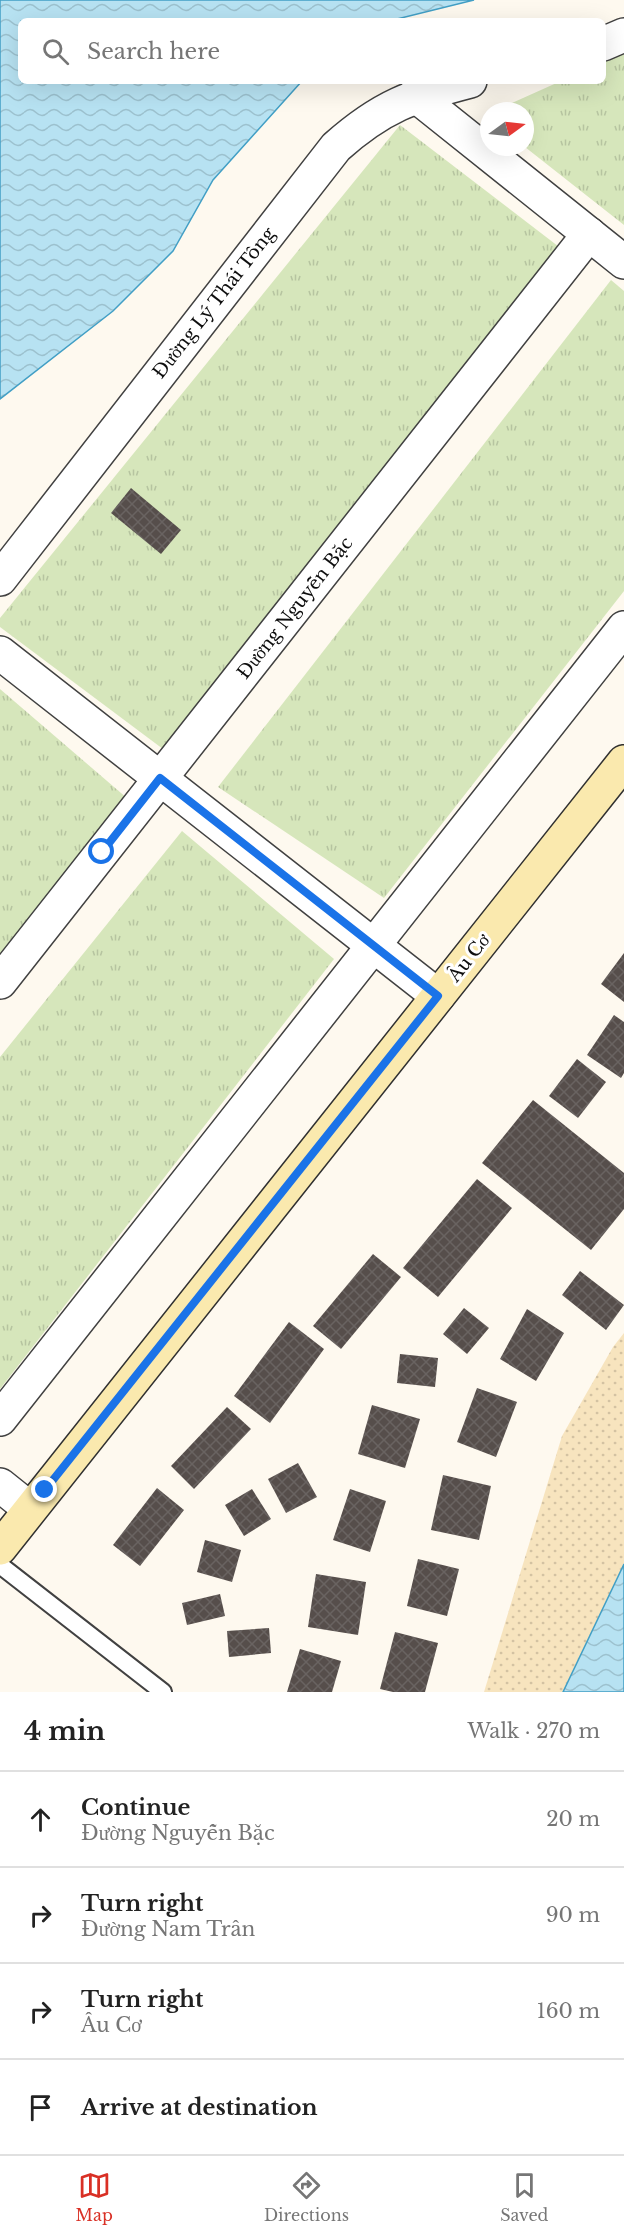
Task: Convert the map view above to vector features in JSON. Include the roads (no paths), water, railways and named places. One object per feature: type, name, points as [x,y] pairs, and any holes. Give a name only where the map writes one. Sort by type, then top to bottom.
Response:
[{"type":"main road","name":"Âu Cơ","points":[[0,1548],[624,762]]},
{"type":"street","points":[[606,43],[624,35]]},
{"type":"street","name":"Đường Lý Thái Tông","points":[[0,579],[336,147],[376,114],[415,95],[458,84]]},
{"type":"street","points":[[415,95],[624,262]]},
{"type":"street","name":"Đường Nguyễn Bặc","points":[[0,982],[589,234]]},
{"type":"street","points":[[0,1419],[624,628]]},
{"type":"street","points":[[0,653],[438,996]]},
{"type":"street","points":[[0,1485],[30,1509]]},
{"type":"lane","points":[[0,1565],[162,1692]]},
{"type":"water","points":[[0,0],[474,0],[401,18],[18,18],[18,84],[299,84],[213,180],[173,251],[113,311],[0,399]]},
{"type":"water","points":[[624,1564],[624,1692],[563,1692]]}]
